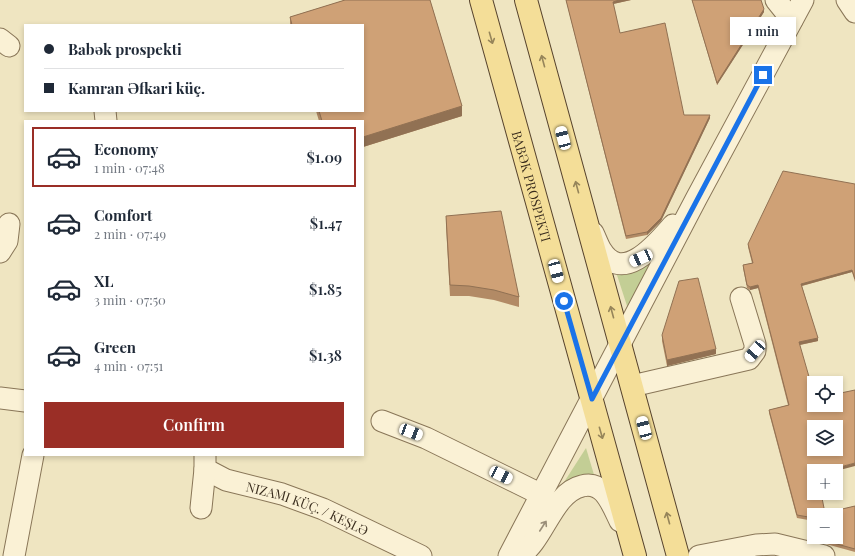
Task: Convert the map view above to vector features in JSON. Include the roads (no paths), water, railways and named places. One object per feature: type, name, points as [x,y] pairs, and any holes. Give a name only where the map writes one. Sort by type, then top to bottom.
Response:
[{"type":"main road","name":"BABƏK PROSPEKTI","points":[[481,0],[634,552]]},
{"type":"main road","points":[[526,0],[678,556]]},
{"type":"street","points":[[776,0],[792,20]]},
{"type":"street","points":[[509,556],[696,199],[803,0]]},
{"type":"street","points":[[847,0],[855,12]]},
{"type":"street","points":[[584,214],[601,251],[615,262],[623,264],[641,258],[653,248],[696,199]]},
{"type":"street","points":[[0,252],[7,241],[9,224]]},
{"type":"street","points":[[632,386],[749,359],[755,351],[755,344],[741,298]]},
{"type":"street","points":[[0,398],[24,400]]},
{"type":"street","points":[[382,421],[426,438],[542,495]]},
{"type":"street","points":[[14,556],[33,456]]},
{"type":"street","points":[[201,508],[205,462]]},
{"type":"street","name":"NIZAMI KÜÇ. / KEŞLƏ","points":[[205,462],[226,480],[282,494],[323,509],[421,556]]},
{"type":"street","points":[[518,556],[532,543],[566,495],[574,488],[592,484],[599,487],[610,501],[634,552]]},
{"type":"street","points":[[699,556],[775,544],[799,552],[824,556]]}]
